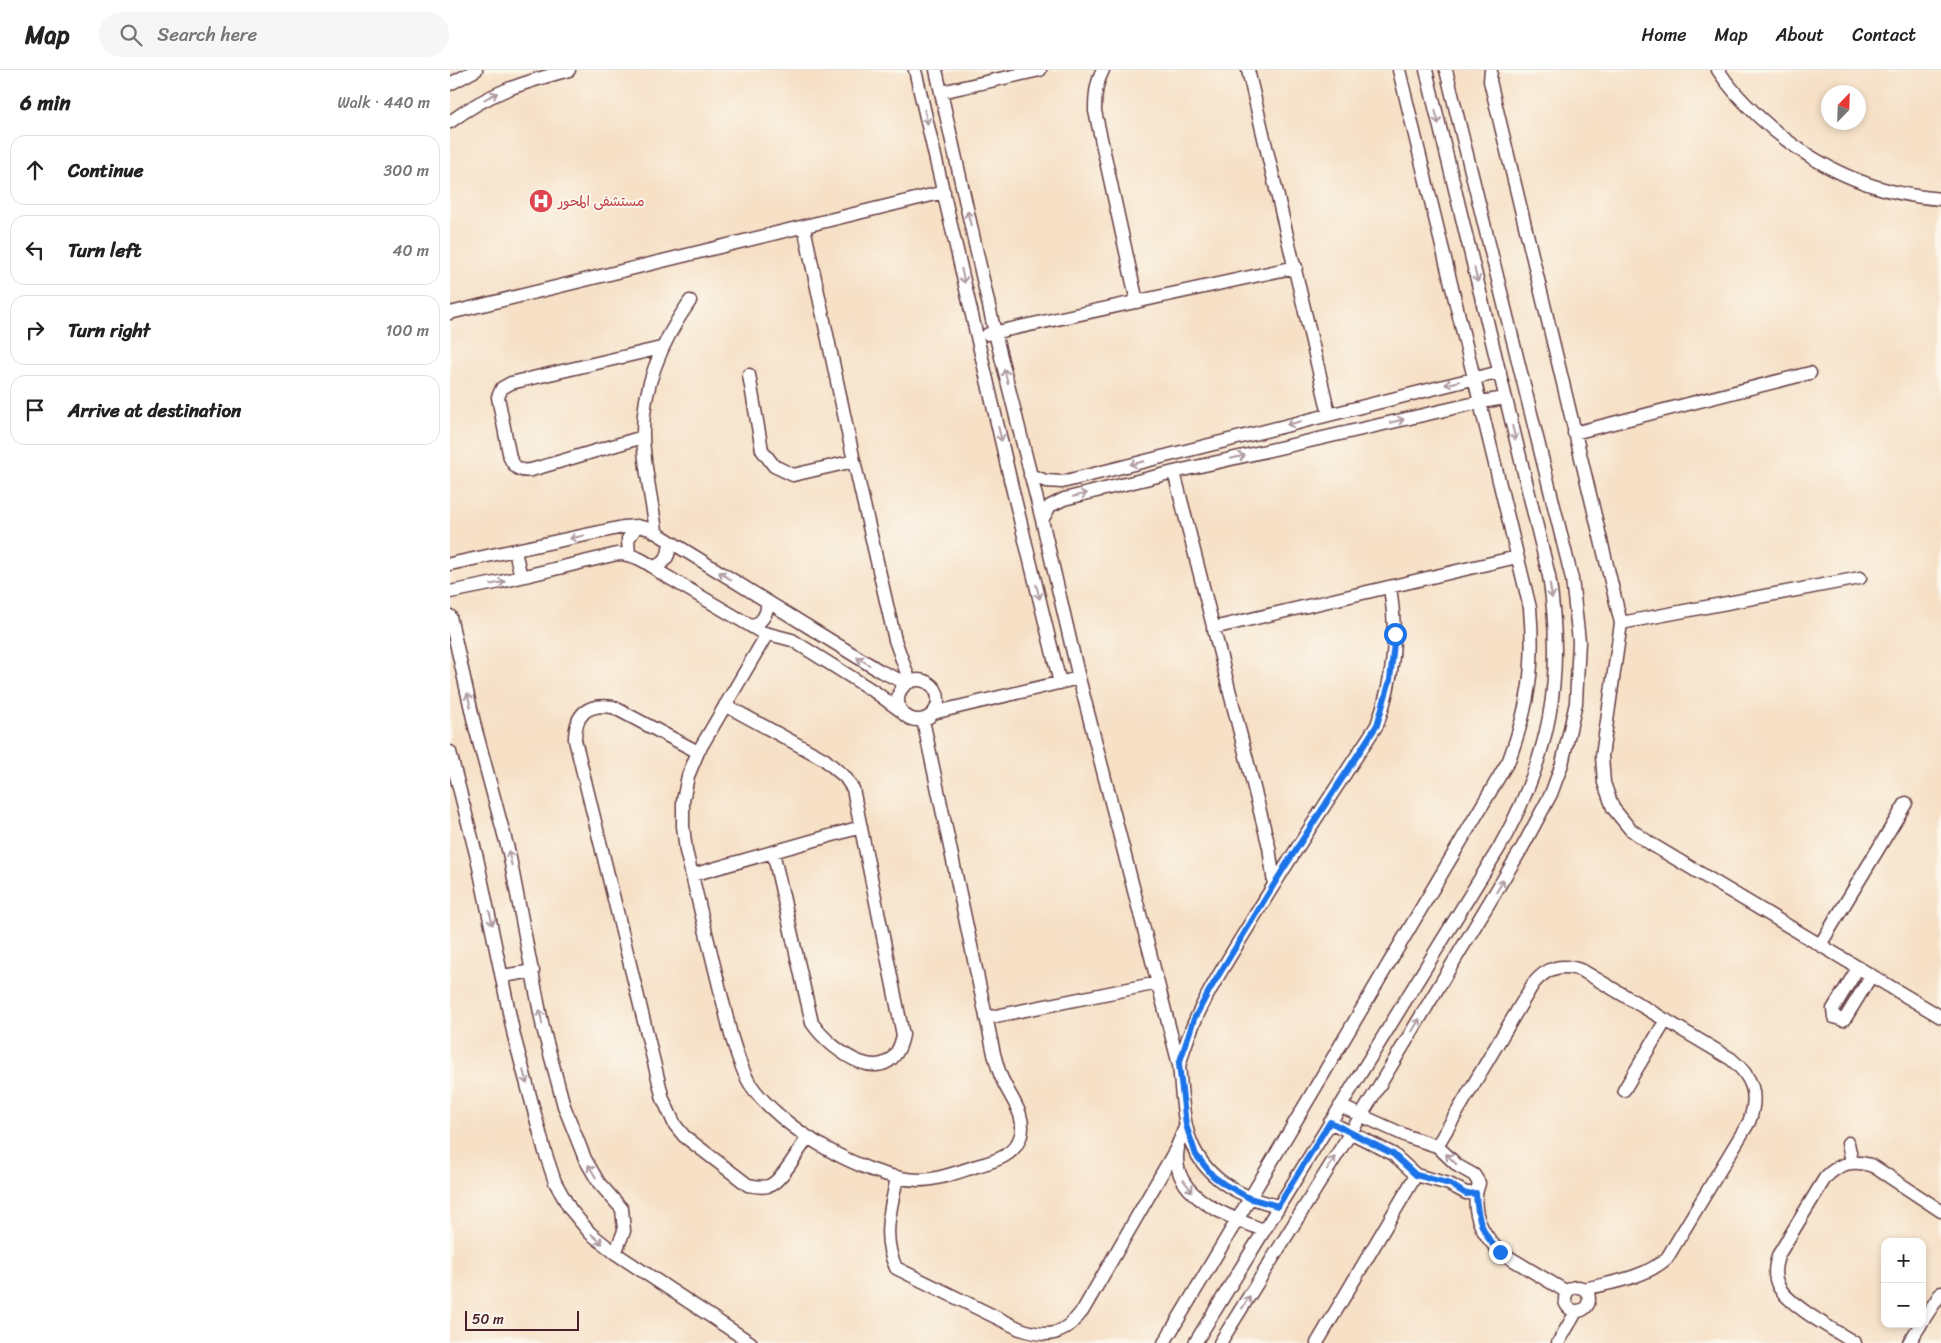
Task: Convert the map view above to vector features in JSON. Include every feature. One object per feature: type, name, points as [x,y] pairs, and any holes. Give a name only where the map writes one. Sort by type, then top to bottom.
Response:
[{"type":"street","points":[[450,84],[476,70]]},
{"type":"street","points":[[450,122],[468,108],[497,92],[569,70]]},
{"type":"street","points":[[915,70],[1011,483],[1060,683]]},
{"type":"street","points":[[936,70],[999,351],[1042,520],[1079,678],[1179,1064],[1186,1125],[1196,1155],[1204,1166],[1224,1184],[1249,1198],[1278,1206]]},
{"type":"street","points":[[941,92],[1040,70]]},
{"type":"street","points":[[1104,70],[1097,85],[1095,111],[1137,302]]},
{"type":"street","points":[[1248,70],[1296,267],[1329,414]]},
{"type":"street","points":[[1164,1343],[1238,1220],[1249,1198],[1402,937],[1509,760],[1520,731],[1528,701],[1532,670],[1530,608],[1399,70]]},
{"type":"street","points":[[1195,1343],[1499,848],[1525,798],[1544,744],[1554,689],[1556,642],[1549,576],[1426,70]]},
{"type":"street","points":[[1220,1343],[1361,1116],[1537,822],[1551,794],[1562,764],[1574,711],[1578,680],[1579,641],[1572,579],[1446,70]]},
{"type":"street","points":[[1491,70],[1490,81],[1574,433],[1622,624],[1602,756],[1604,783],[1613,808],[1630,829],[1651,844],[1941,1017]]},
{"type":"street","points":[[1718,70],[1745,104],[1774,131],[1808,157],[1846,176],[1886,190],[1941,199]]},
{"type":"street","points":[[450,313],[944,192]]},
{"type":"street","points":[[804,227],[854,461],[895,640],[908,682]]},
{"type":"street","points":[[977,336],[1296,267]]},
{"type":"street","points":[[656,531],[643,437],[646,401],[661,348],[690,300]]},
{"type":"street","points":[[643,437],[531,470],[518,470],[510,458],[498,397],[502,388],[511,383],[661,348]]},
{"type":"street","points":[[982,355],[999,351]]},
{"type":"street","points":[[1031,477],[1046,481],[1062,482],[1500,372]]},
{"type":"street","points":[[1574,433],[1810,374]]},
{"type":"street","points":[[749,375],[762,450],[774,466],[793,474],[854,461]]},
{"type":"street","points":[[1042,520],[1045,512],[1057,502],[1174,472],[1480,402],[1506,398]]},
{"type":"street","points":[[1174,472],[1269,846],[1274,884]]},
{"type":"street","points":[[1011,483],[1023,487],[1028,484],[1031,477]]},
{"type":"street","points":[[629,555],[628,539],[637,526]]},
{"type":"street","points":[[450,564],[637,526],[656,531],[669,541],[880,671],[908,682],[924,681],[934,689],[938,701],[928,716],[986,1018],[998,1068],[1023,1122],[1021,1137],[1013,1150],[1002,1159],[939,1178],[918,1180],[897,1177],[866,1168],[808,1137],[767,1104],[750,1083],[738,1059],[692,875],[682,826],[683,801],[688,776],[698,752],[767,634]]},
{"type":"street","points":[[654,567],[664,562],[667,557],[670,547],[669,541]]},
{"type":"street","points":[[515,551],[521,577]]},
{"type":"street","points":[[450,592],[616,554],[638,557],[752,627],[767,634],[792,640],[875,692],[910,719],[1079,678]]},
{"type":"street","points":[[1213,628],[1517,557]]},
{"type":"street","points":[[1622,624],[1860,578]]},
{"type":"street","points":[[1179,1064],[1188,1034],[1201,1005],[1274,884],[1377,725],[1385,703],[1394,657],[1394,611],[1390,588]]},
{"type":"street","points":[[752,627],[766,615],[767,602]]},
{"type":"street","points":[[450,616],[475,727],[509,853],[543,1028],[564,1106],[585,1159],[599,1183],[622,1209],[624,1231],[615,1253]]},
{"type":"street","points":[[792,640],[790,636],[792,627],[798,621]]},
{"type":"street","points":[[901,711],[898,698],[900,691],[908,682]]},
{"type":"street","points":[[726,705],[804,747],[836,767],[853,789],[903,1035],[901,1046],[894,1056],[886,1062],[875,1065],[864,1064],[853,1059],[830,1044],[812,1023],[773,852]]},
{"type":"street","points":[[698,752],[613,707],[601,706],[589,709],[580,717],[575,728],[575,740],[663,1099],[675,1125],[684,1136],[748,1185],[768,1186],[776,1182],[808,1137]]},
{"type":"street","points":[[450,752],[477,858],[514,1036],[545,1152],[555,1182],[570,1209],[590,1233],[615,1253],[751,1343]]},
{"type":"street","points":[[1820,945],[1906,803]]},
{"type":"street","points":[[692,875],[861,827]]},
{"type":"street","points":[[1437,1146],[1533,984],[1550,969],[1572,967],[1583,971],[1740,1066],[1748,1076],[1754,1099],[1753,1111],[1749,1122],[1667,1258],[1642,1274],[1585,1289],[1575,1287],[1567,1292],[1565,1296],[1568,1308],[1576,1312],[1584,1310],[1589,1304],[1589,1296],[1585,1289]]},
{"type":"street","points":[[1858,968],[1833,1009],[1834,1017],[1843,1020],[1846,1017],[1871,976]]},
{"type":"street","points":[[503,976],[533,971]]},
{"type":"street","points":[[986,1018],[1158,983]]},
{"type":"street","points":[[1624,1090],[1666,1020]]},
{"type":"street","points":[[1340,1106],[1409,1138],[1437,1146],[1458,1166],[1477,1179],[1479,1184],[1476,1193],[1477,1211],[1481,1226],[1500,1252],[1567,1292]]},
{"type":"street","points":[[1330,1122],[1393,1154],[1416,1175],[1450,1184],[1466,1194],[1476,1193]]},
{"type":"street","points":[[1186,1125],[1177,1153],[1181,1176],[1187,1187],[1210,1207],[1263,1230]]},
{"type":"street","points":[[897,1177],[888,1222],[887,1238],[889,1253],[896,1268],[1020,1329],[1038,1335],[1056,1333],[1072,1325],[1083,1310],[1180,1141]]},
{"type":"street","points":[[1848,1143],[1852,1162]]},
{"type":"street","points":[[1855,1343],[1789,1300],[1777,1284],[1775,1274],[1775,1264],[1779,1254],[1825,1178],[1832,1170],[1842,1164],[1862,1162],[1872,1166],[1941,1211]]},
{"type":"street","points":[[1317,1343],[1416,1175]]},
{"type":"street","points":[[1926,1317],[1941,1293]]},
{"type":"street","points":[[1558,1343],[1576,1312]]},
{"type":"street","points":[[1909,1343],[1919,1328]]},
{"type":"place","name":"مستشفى المحور","points":[[541,201]]},
{"type":"route","points":[[1395,634],[1390,680],[1385,703],[1377,725],[1274,884],[1194,1019],[1179,1064],[1186,1125],[1196,1155],[1213,1176],[1249,1198],[1278,1206],[1330,1122],[1393,1154],[1416,1175],[1450,1184],[1466,1194],[1476,1193],[1476,1206],[1481,1226],[1486,1236],[1500,1252]]}]
